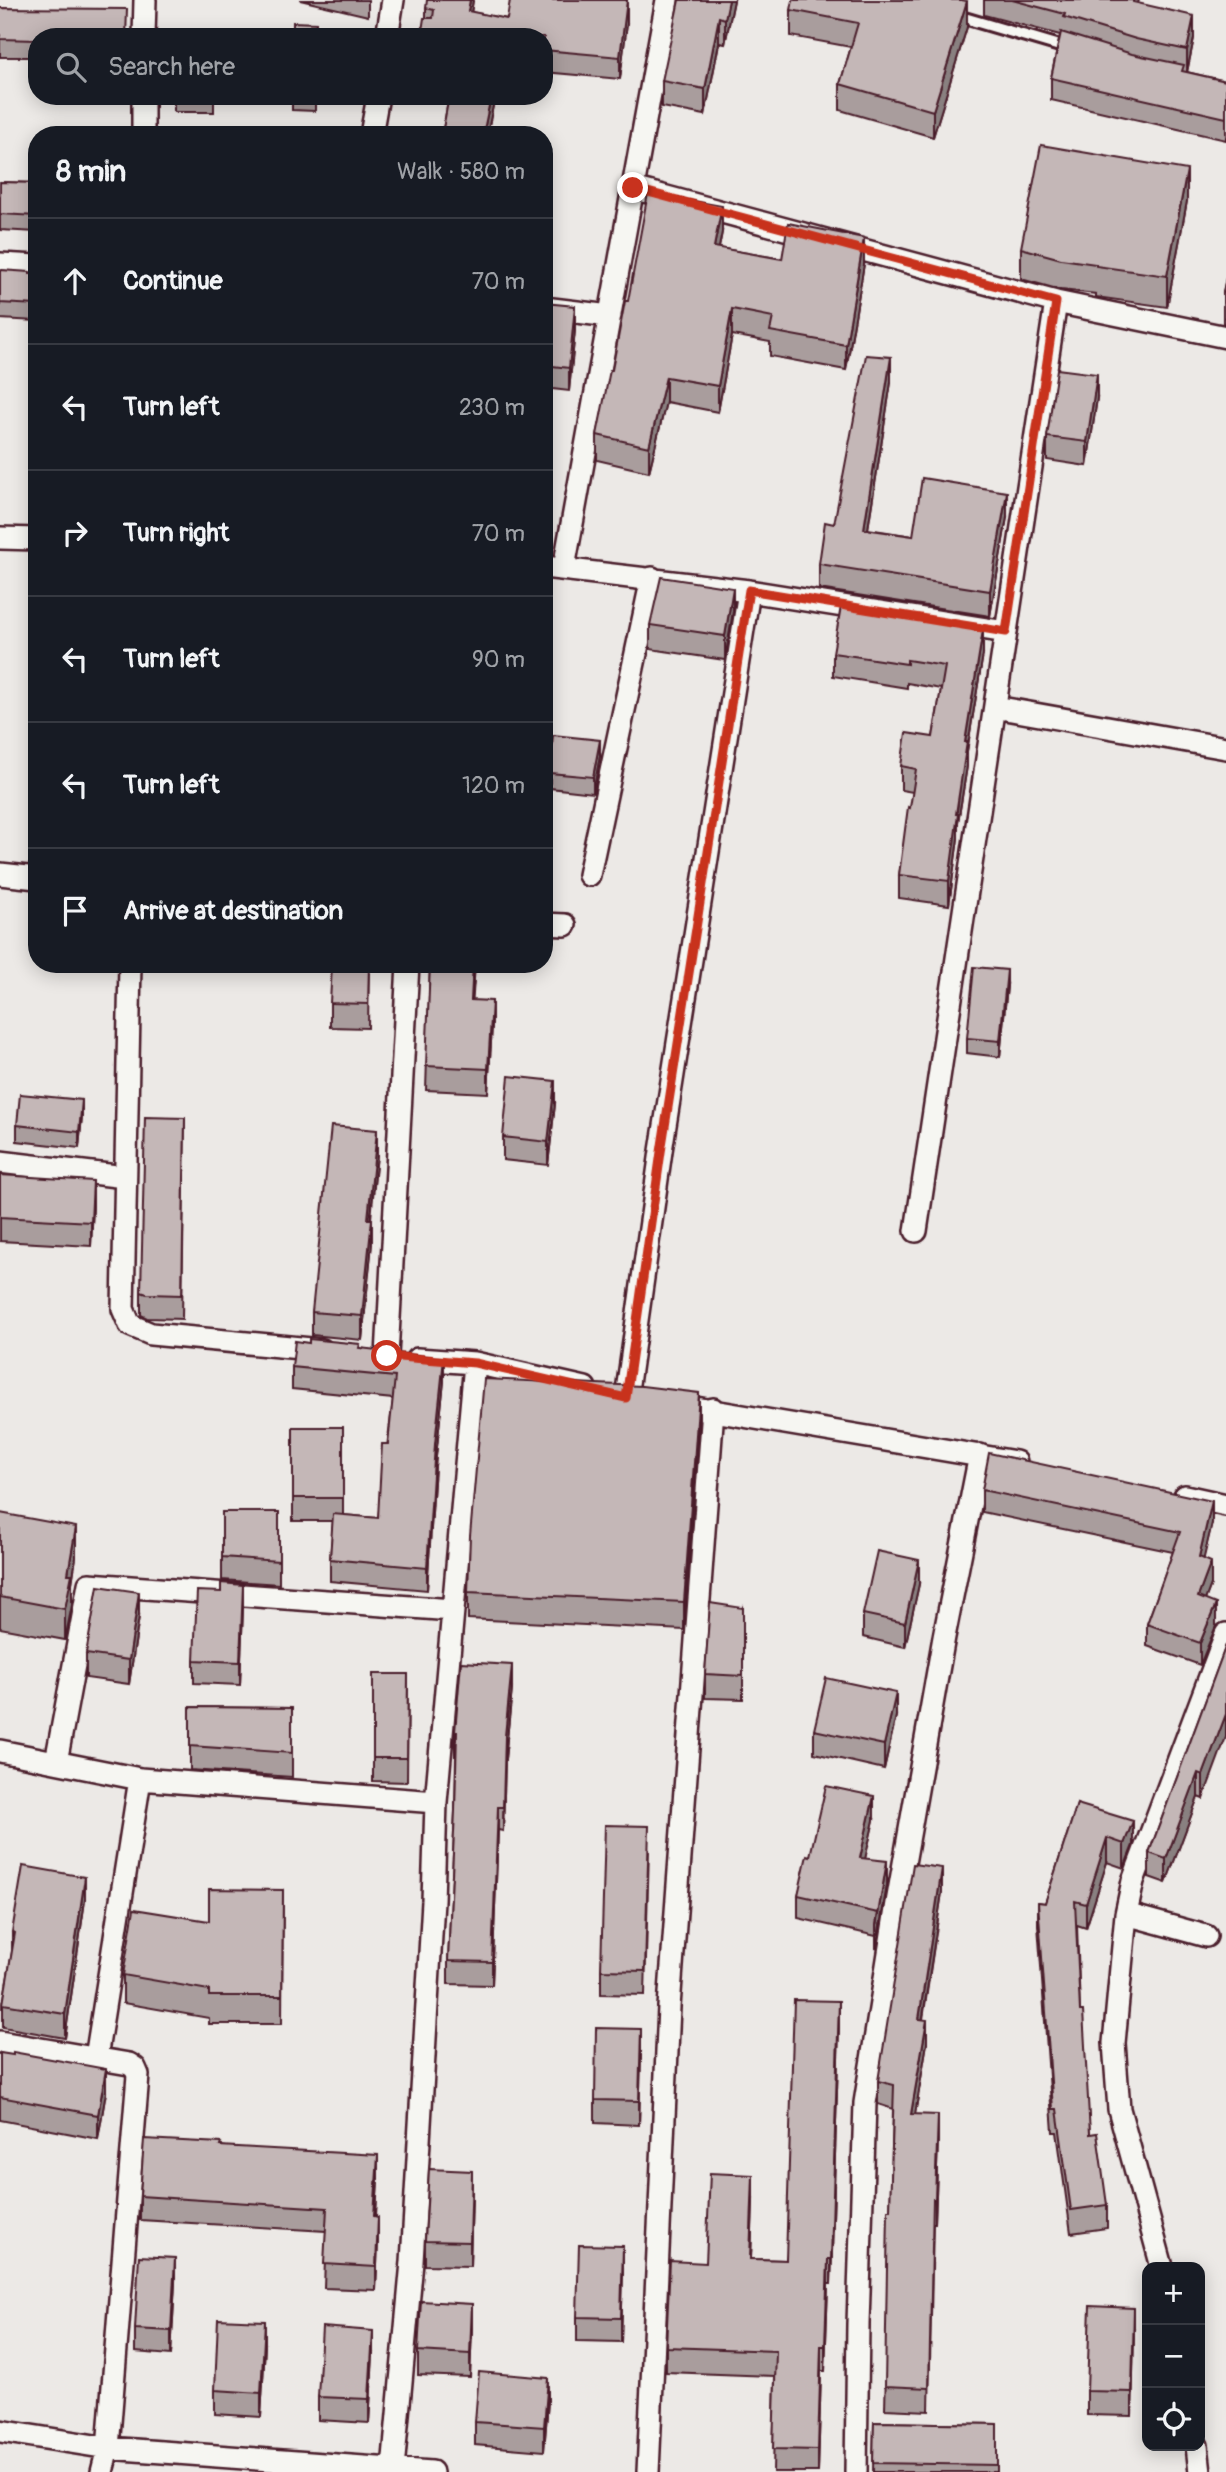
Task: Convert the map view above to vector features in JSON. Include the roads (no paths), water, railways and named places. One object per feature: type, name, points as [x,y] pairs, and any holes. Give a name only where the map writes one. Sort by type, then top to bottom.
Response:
[{"type":"street","points":[[144,28],[145,0]]},
{"type":"street","points":[[388,28],[393,0]]},
{"type":"street","points":[[667,0],[610,317],[554,568],[749,590],[1006,632]]},
{"type":"street","points":[[143,126],[144,105]]},
{"type":"street","points":[[373,126],[377,105]]},
{"type":"street","points":[[633,188],[1056,302],[1226,337]]},
{"type":"street","points":[[0,264],[28,266]]},
{"type":"street","points":[[916,1231],[1056,302]]},
{"type":"street","points":[[553,309],[610,317]]},
{"type":"street","points":[[0,538],[28,540]]},
{"type":"street","points":[[589,875],[652,578]]},
{"type":"street","points":[[626,1398],[663,1138],[749,590]]},
{"type":"street","points":[[995,707],[1226,748]]},
{"type":"street","points":[[0,874],[28,877]]},
{"type":"street","points":[[130,973],[123,1309],[130,1325],[150,1335],[345,1353]]},
{"type":"street","points":[[407,973],[380,1356],[475,1363],[626,1398],[713,1409],[1030,1464]]},
{"type":"street","points":[[0,1162],[125,1177]]},
{"type":"street","points":[[381,2470],[412,2262],[433,1901],[436,1802],[475,1363]]},
{"type":"street","points":[[648,2472],[669,2007],[713,1409]]},
{"type":"street","points":[[856,2472],[865,2104],[944,1637],[980,1455]]},
{"type":"street","points":[[1158,1490],[1226,1505]]},
{"type":"street","points":[[56,1762],[89,1584],[453,1610]]},
{"type":"street","points":[[1161,2262],[1119,2109],[1114,2043],[1126,1914],[1133,1881],[1226,1634]]},
{"type":"street","points":[[0,1751],[140,1779],[436,1802]]},
{"type":"street","points":[[96,2058],[140,1779]]},
{"type":"street","points":[[1126,1914],[1206,1936]]},
{"type":"street","points":[[0,2042],[129,2064],[135,2068],[138,2075],[108,2448],[102,2472]]},
{"type":"street","points":[[0,2431],[108,2448],[432,2472]]},
{"type":"street","points":[[1198,2451],[1200,2472]]},
{"type":"lane","points":[[947,13],[1084,54]]}]
